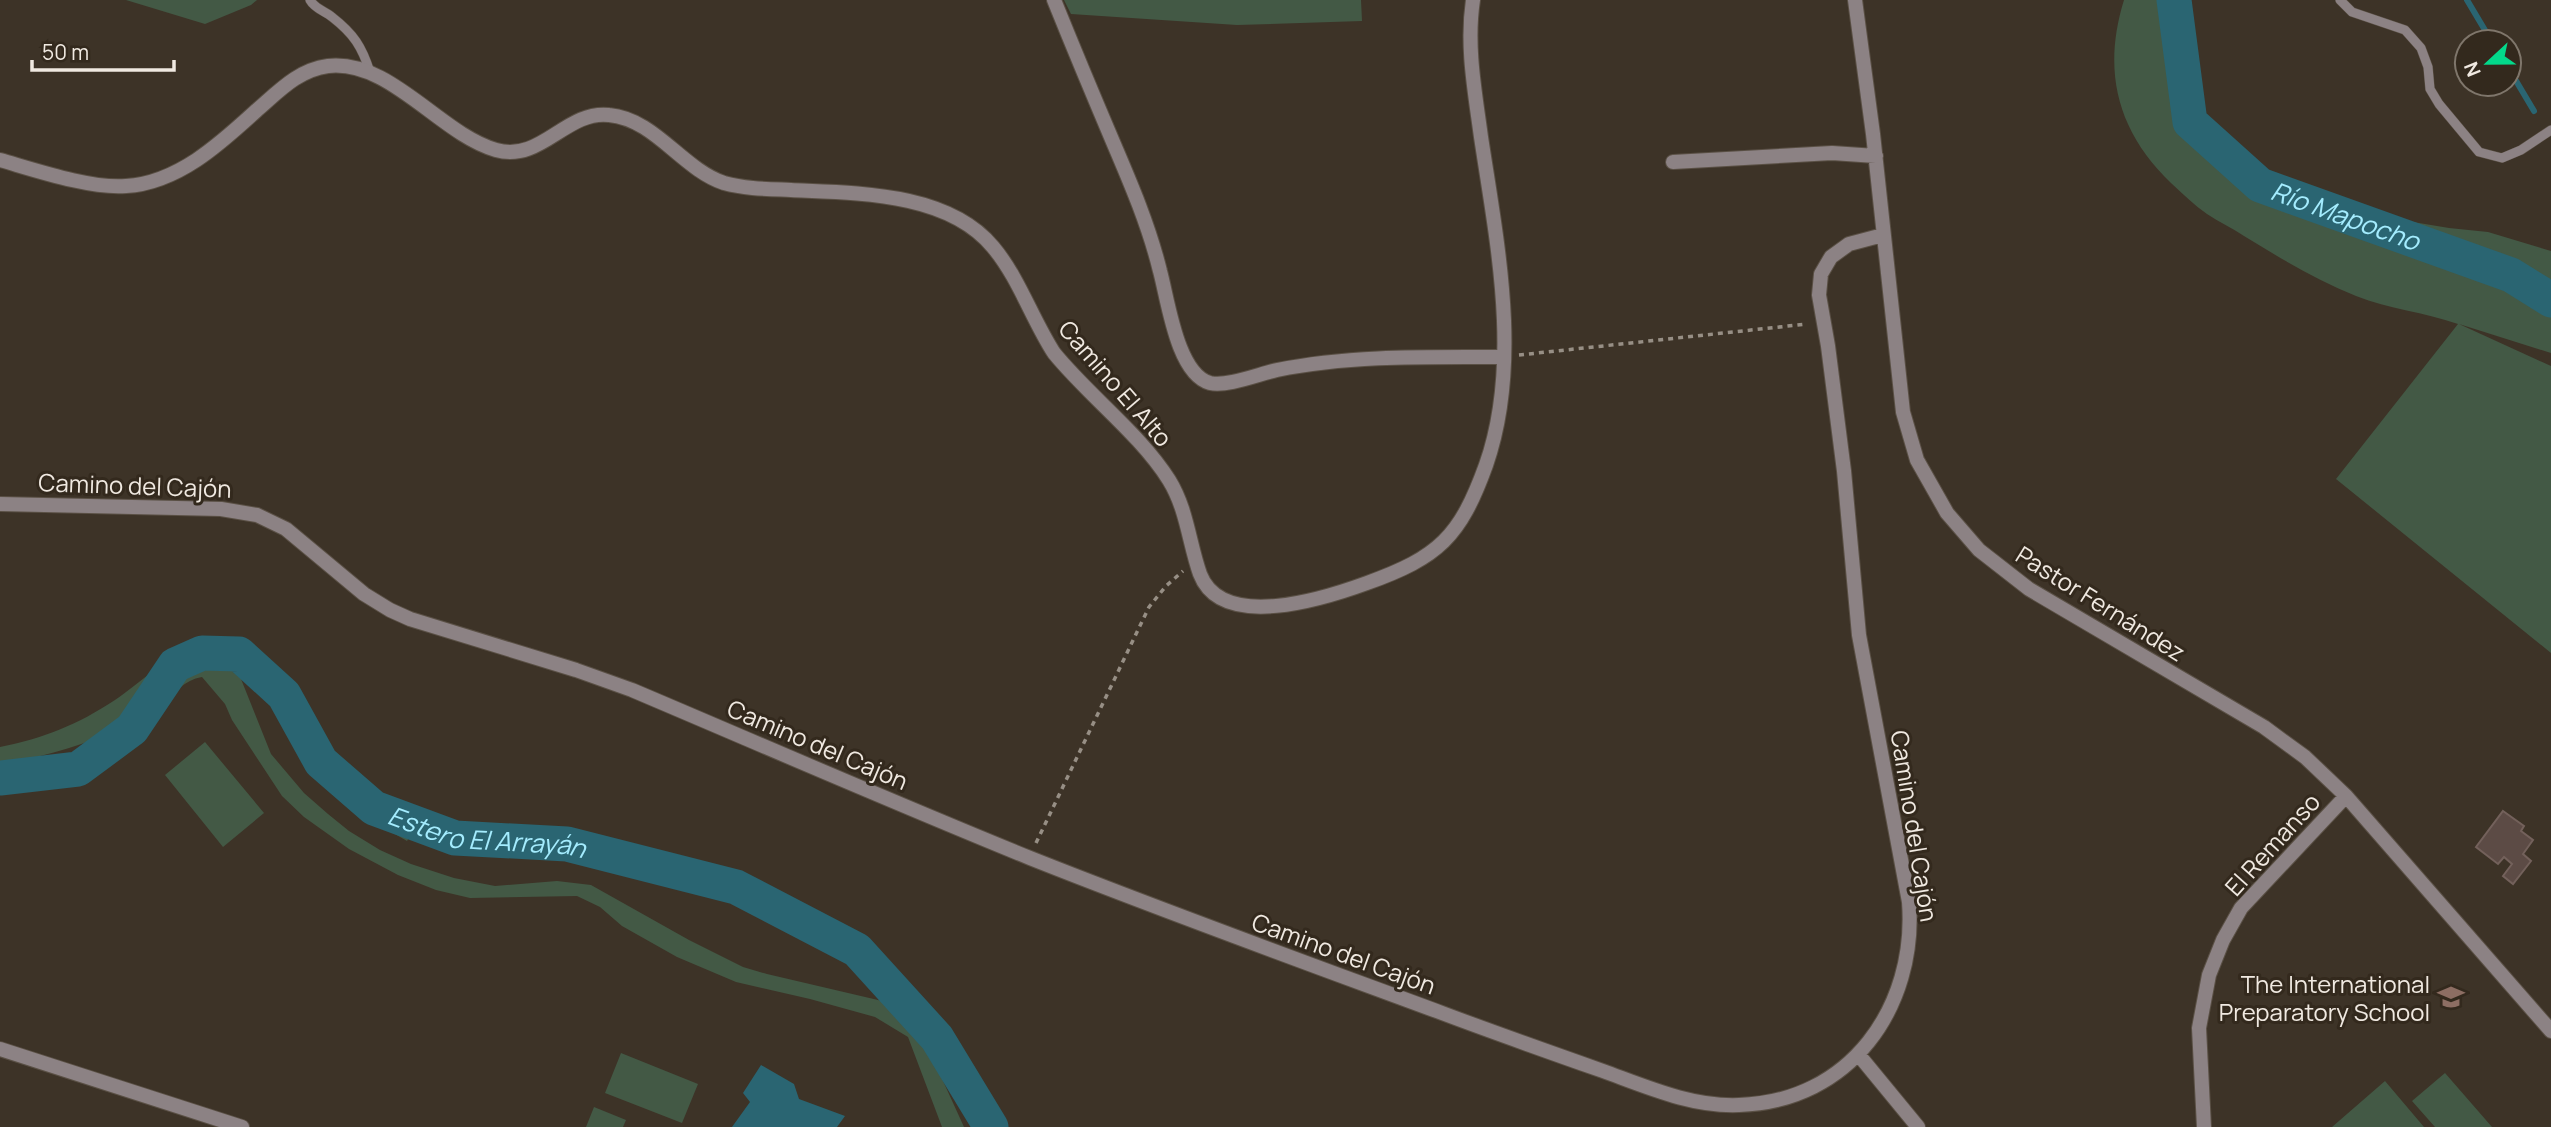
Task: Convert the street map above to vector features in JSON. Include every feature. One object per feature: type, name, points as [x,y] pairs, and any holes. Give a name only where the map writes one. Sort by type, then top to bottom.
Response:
[{"type":"street","points":[[1054,0],[1140,207],[1160,268],[1176,334],[1195,375],[1207,382],[1221,384],[1279,370],[1349,361],[1504,357]]},
{"type":"street","name":"Camino El Alto","points":[[0,160],[104,185],[138,185],[176,171],[209,152],[297,76],[334,65],[370,72],[469,138],[500,151],[528,149],[587,117],[615,115],[642,127],[700,172],[727,184],[847,193],[934,208],[967,223],[981,234],[1001,258],[1054,353],[1170,480],[1187,521],[1204,582],[1215,594],[1231,601],[1265,607],[1282,606],[1339,593],[1395,572],[1432,552],[1460,523],[1477,488],[1501,410],[1504,357],[1501,286],[1472,77],[1470,34],[1473,0]]},
{"type":"street","name":"Pastor Fernández","points":[[1855,0],[1876,156],[1899,388],[1909,436],[1931,487],[1962,532],[1995,564],[2029,589],[2286,741],[2346,796],[2551,1031]]},
{"type":"street","points":[[1673,162],[1832,153],[1876,156]]},
{"type":"street","name":"Camino del Cajón","points":[[0,504],[221,509],[257,515],[286,529],[364,594],[410,619],[632,690],[1030,857],[1298,962],[1679,1098],[1699,1103],[1742,1105],[1785,1098],[1824,1080],[1858,1054],[1872,1038],[1894,1003],[1907,964],[1910,923],[1907,890],[1859,635],[1844,471],[1818,284],[1831,257],[1849,244],[1883,235]]},
{"type":"street","name":"El Remanso","points":[[2204,1127],[2199,1028],[2209,975],[2223,940],[2241,908],[2346,796]]},
{"type":"street","points":[[0,1049],[242,1127]]},
{"type":"street","points":[[1858,1054],[1918,1127]]},
{"type":"lane","points":[[310,0],[359,42],[370,72]]},
{"type":"lane","points":[[2340,0],[2352,12],[2406,30],[2421,48],[2428,68],[2430,89],[2439,104],[2479,152],[2502,158],[2521,150],[2551,130]]},
{"type":"path","points":[[1504,357],[1823,322]]},
{"type":"path","points":[[1030,857],[1149,607],[1166,586],[1197,563]]},
{"type":"green space","points":[[126,0],[257,0],[205,24]]},
{"type":"green space","points":[[1064,0],[1361,0],[1362,21],[1237,25],[1071,14]]},
{"type":"green space","points":[[2124,0],[2183,0],[2185,70],[2196,107],[2223,155],[2250,178],[2353,212],[2488,232],[2551,251],[2551,353],[2459,324],[2551,366],[2551,653],[2336,479],[2458,324],[2368,300],[2327,283],[2207,214],[2171,183],[2138,142],[2119,99],[2114,51]]},
{"type":"green space","points":[[192,652],[207,655],[225,664],[241,679],[271,754],[304,793],[349,831],[380,850],[411,864],[454,878],[495,886],[557,881],[591,885],[743,967],[895,1004],[907,1010],[923,1037],[964,1127],[942,1127],[908,1037],[875,1017],[736,982],[677,957],[622,926],[600,907],[577,896],[470,898],[436,890],[398,875],[349,849],[304,817],[282,796],[232,720],[225,704],[202,677],[185,684],[124,725],[96,739],[0,766],[0,747],[46,735],[87,717],[161,666]]},
{"type":"green space","points":[[205,742],[264,813],[223,847],[165,775]]},
{"type":"green space","points":[[366,785],[421,817],[407,841],[352,809]]},
{"type":"green space","points":[[621,1053],[698,1084],[682,1123],[605,1093]]},
{"type":"green space","points":[[2445,1073],[2492,1127],[2435,1127],[2412,1101]]},
{"type":"green space","points":[[2385,1081],[2424,1127],[2332,1127]]},
{"type":"green space","points":[[594,1107],[626,1120],[623,1127],[586,1127]]},
{"type":"water","points":[[761,1065],[794,1084],[799,1099],[845,1116],[837,1127],[732,1127],[750,1102],[743,1093]]},
{"type":"building","points":[[2503,811],[2524,826],[2521,831],[2533,840],[2523,854],[2531,861],[2513,884],[2503,876],[2512,864],[2504,857],[2498,864],[2476,847]]},
{"type":"waterway","name":"Río Mapocho","points":[[2174,0],[2190,122],[2260,185],[2511,275],[2551,300]]},
{"type":"waterway","points":[[2467,0],[2484,28]]},
{"type":"waterway","points":[[2523,93],[2534,111]]},
{"type":"waterway","name":"Estero El Arrayán","points":[[0,778],[78,769],[132,729],[175,665],[202,653],[239,654],[284,695],[321,762],[374,808],[455,838],[567,844],[736,887],[857,950],[937,1038],[991,1127]]},
{"type":"place","name":"The International Preparatory School","points":[[2451,997]]}]
